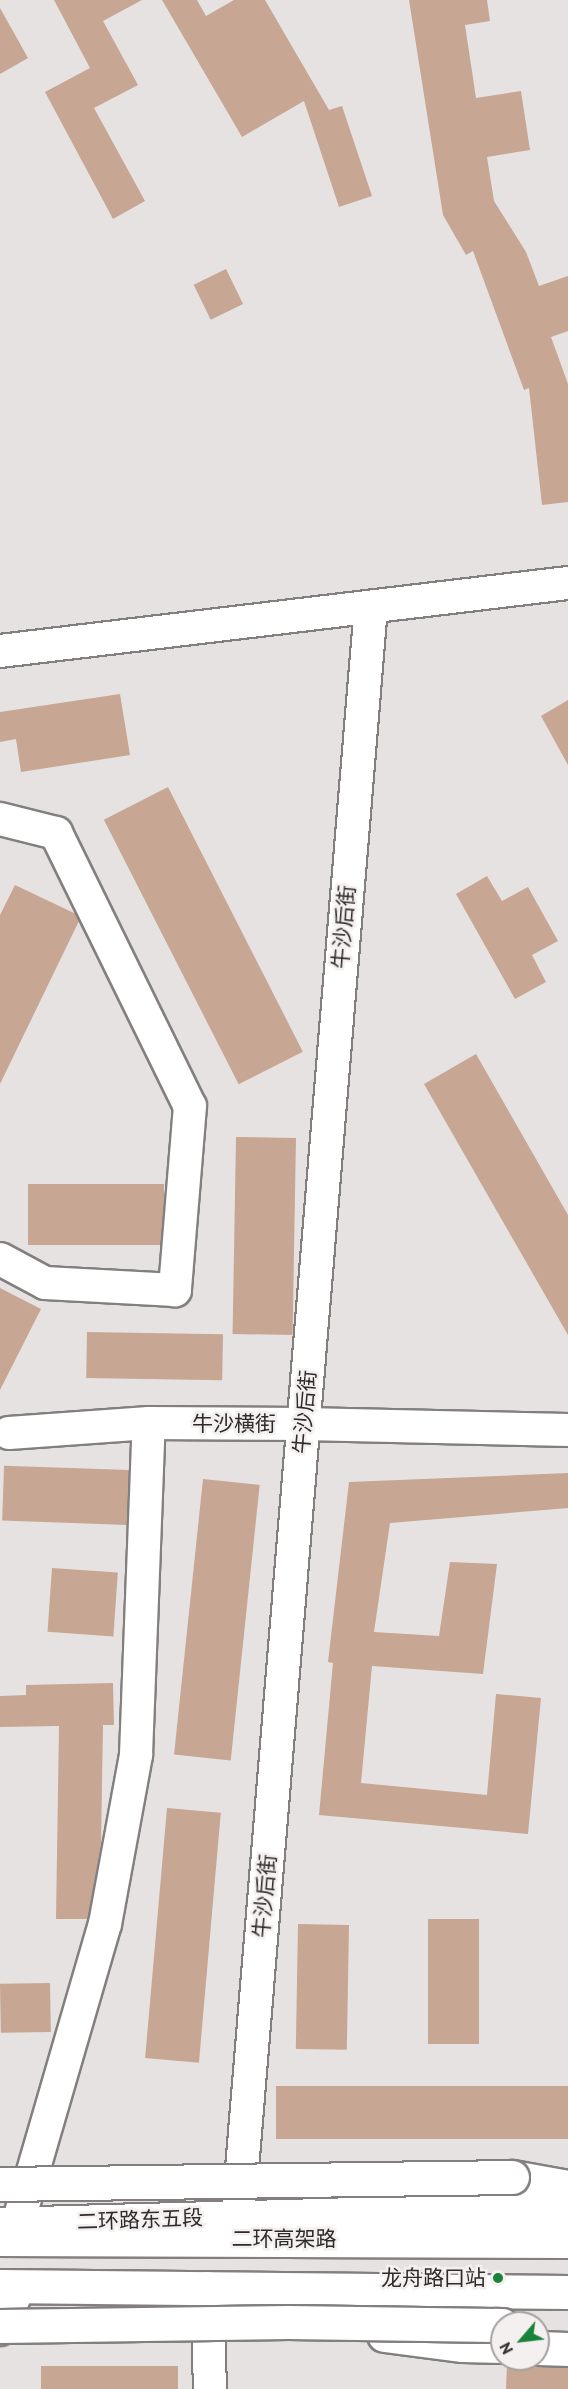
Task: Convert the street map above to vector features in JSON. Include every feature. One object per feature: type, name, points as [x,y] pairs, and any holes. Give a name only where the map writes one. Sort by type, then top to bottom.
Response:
[{"type":"main road","points":[[0,2184],[512,2177],[568,2187]]},
{"type":"main road","name":"二环路东五段","points":[[6,2229],[238,2217],[568,2208]]},
{"type":"main road","name":"二环高架路","points":[[6,2229],[568,2241]]},
{"type":"main road","points":[[10,2287],[568,2292]]},
{"type":"main road","points":[[0,2327],[288,2322],[490,2325]]},
{"type":"main road","points":[[288,2322],[462,2345],[490,2346]]},
{"type":"main road","points":[[550,2326],[568,2326]]},
{"type":"main road","points":[[550,2348],[568,2349]]},
{"type":"street","points":[[0,651],[568,583]]},
{"type":"street","name":"牛沙后街","points":[[238,2217],[370,607]]},
{"type":"street","points":[[0,819],[56,833],[190,1106],[175,1290],[45,1283],[0,1259]]},
{"type":"street","points":[[6,2229],[105,1924],[136,1755],[149,1423]]},
{"type":"street","name":"牛沙横街","points":[[9,1433],[149,1423],[568,1430]]},
{"type":"street","points":[[0,2327],[10,2287]]},
{"type":"street","points":[[207,2288],[210,2389]]},
{"type":"building","points":[[54,0],[142,0],[103,21],[138,85],[94,108],[145,201],[113,219],[45,92],[90,68]]},
{"type":"building","points":[[162,0],[197,0],[206,16],[234,0],[265,0],[329,110],[342,106],[372,196],[339,207],[304,101],[242,137]]},
{"type":"building","points":[[409,0],[487,0],[490,21],[465,25],[476,98],[521,91],[530,150],[487,157],[494,201],[526,252],[539,286],[568,276],[568,331],[551,337],[568,384],[568,502],[542,505],[529,388],[524,390],[473,251],[466,255],[443,215]]},
{"type":"building","points":[[0,8],[28,58],[0,74]]},
{"type":"building","points":[[226,269],[243,304],[211,320],[194,285]]},
{"type":"building","points":[[120,694],[130,755],[21,772],[16,739],[0,742],[0,712]]},
{"type":"building","points":[[568,700],[568,765],[541,716]]},
{"type":"building","points":[[168,787],[303,1052],[239,1084],[104,820]]},
{"type":"building","points":[[487,876],[502,901],[528,887],[558,941],[532,955],[546,982],[515,999],[456,894]]},
{"type":"building","points":[[15,885],[76,914],[79,921],[0,1084],[0,915]]},
{"type":"building","points":[[476,1054],[568,1215],[568,1335],[424,1084]]},
{"type":"building","points":[[236,1137],[296,1138],[293,1335],[233,1334]]},
{"type":"building","points":[[28,1184],[164,1184],[164,1245],[28,1245]]},
{"type":"building","points":[[0,1288],[41,1309],[0,1390]]},
{"type":"building","points":[[87,1332],[223,1334],[222,1380],[86,1378]]},
{"type":"building","points":[[4,1466],[129,1470],[127,1525],[2,1521]]},
{"type":"building","points":[[568,1473],[568,1508],[390,1523],[374,1632],[439,1636],[450,1562],[497,1564],[483,1674],[372,1666],[361,1783],[487,1795],[496,1694],[541,1698],[528,1834],[319,1815],[333,1663],[328,1662],[349,1482]]},
{"type":"building","points":[[203,1479],[260,1485],[231,1760],[174,1754]]},
{"type":"building","points":[[52,1568],[118,1573],[113,1636],[48,1632]]},
{"type":"building","points":[[113,1683],[114,1725],[103,1725],[101,1844],[88,1919],[56,1919],[59,1726],[0,1727],[0,1696],[26,1695],[26,1685]]},
{"type":"building","points":[[167,1808],[221,1813],[199,2063],[145,2058]]},
{"type":"building","points":[[428,1919],[479,1919],[479,2044],[428,2044]]},
{"type":"building","points":[[298,1924],[349,1925],[347,2050],[296,2049]]},
{"type":"building","points":[[50,1983],[51,2032],[1,2033],[0,1984]]},
{"type":"building","points":[[276,2086],[568,2086],[568,2139],[276,2139]]},
{"type":"building","points":[[41,2366],[178,2366],[178,2389],[41,2389]]},
{"type":"building","points":[[550,2367],[568,2368],[568,2389],[506,2389],[507,2371],[550,2371]]},
{"type":"place","name":"龙舟路口站","points":[[498,2278]]}]
